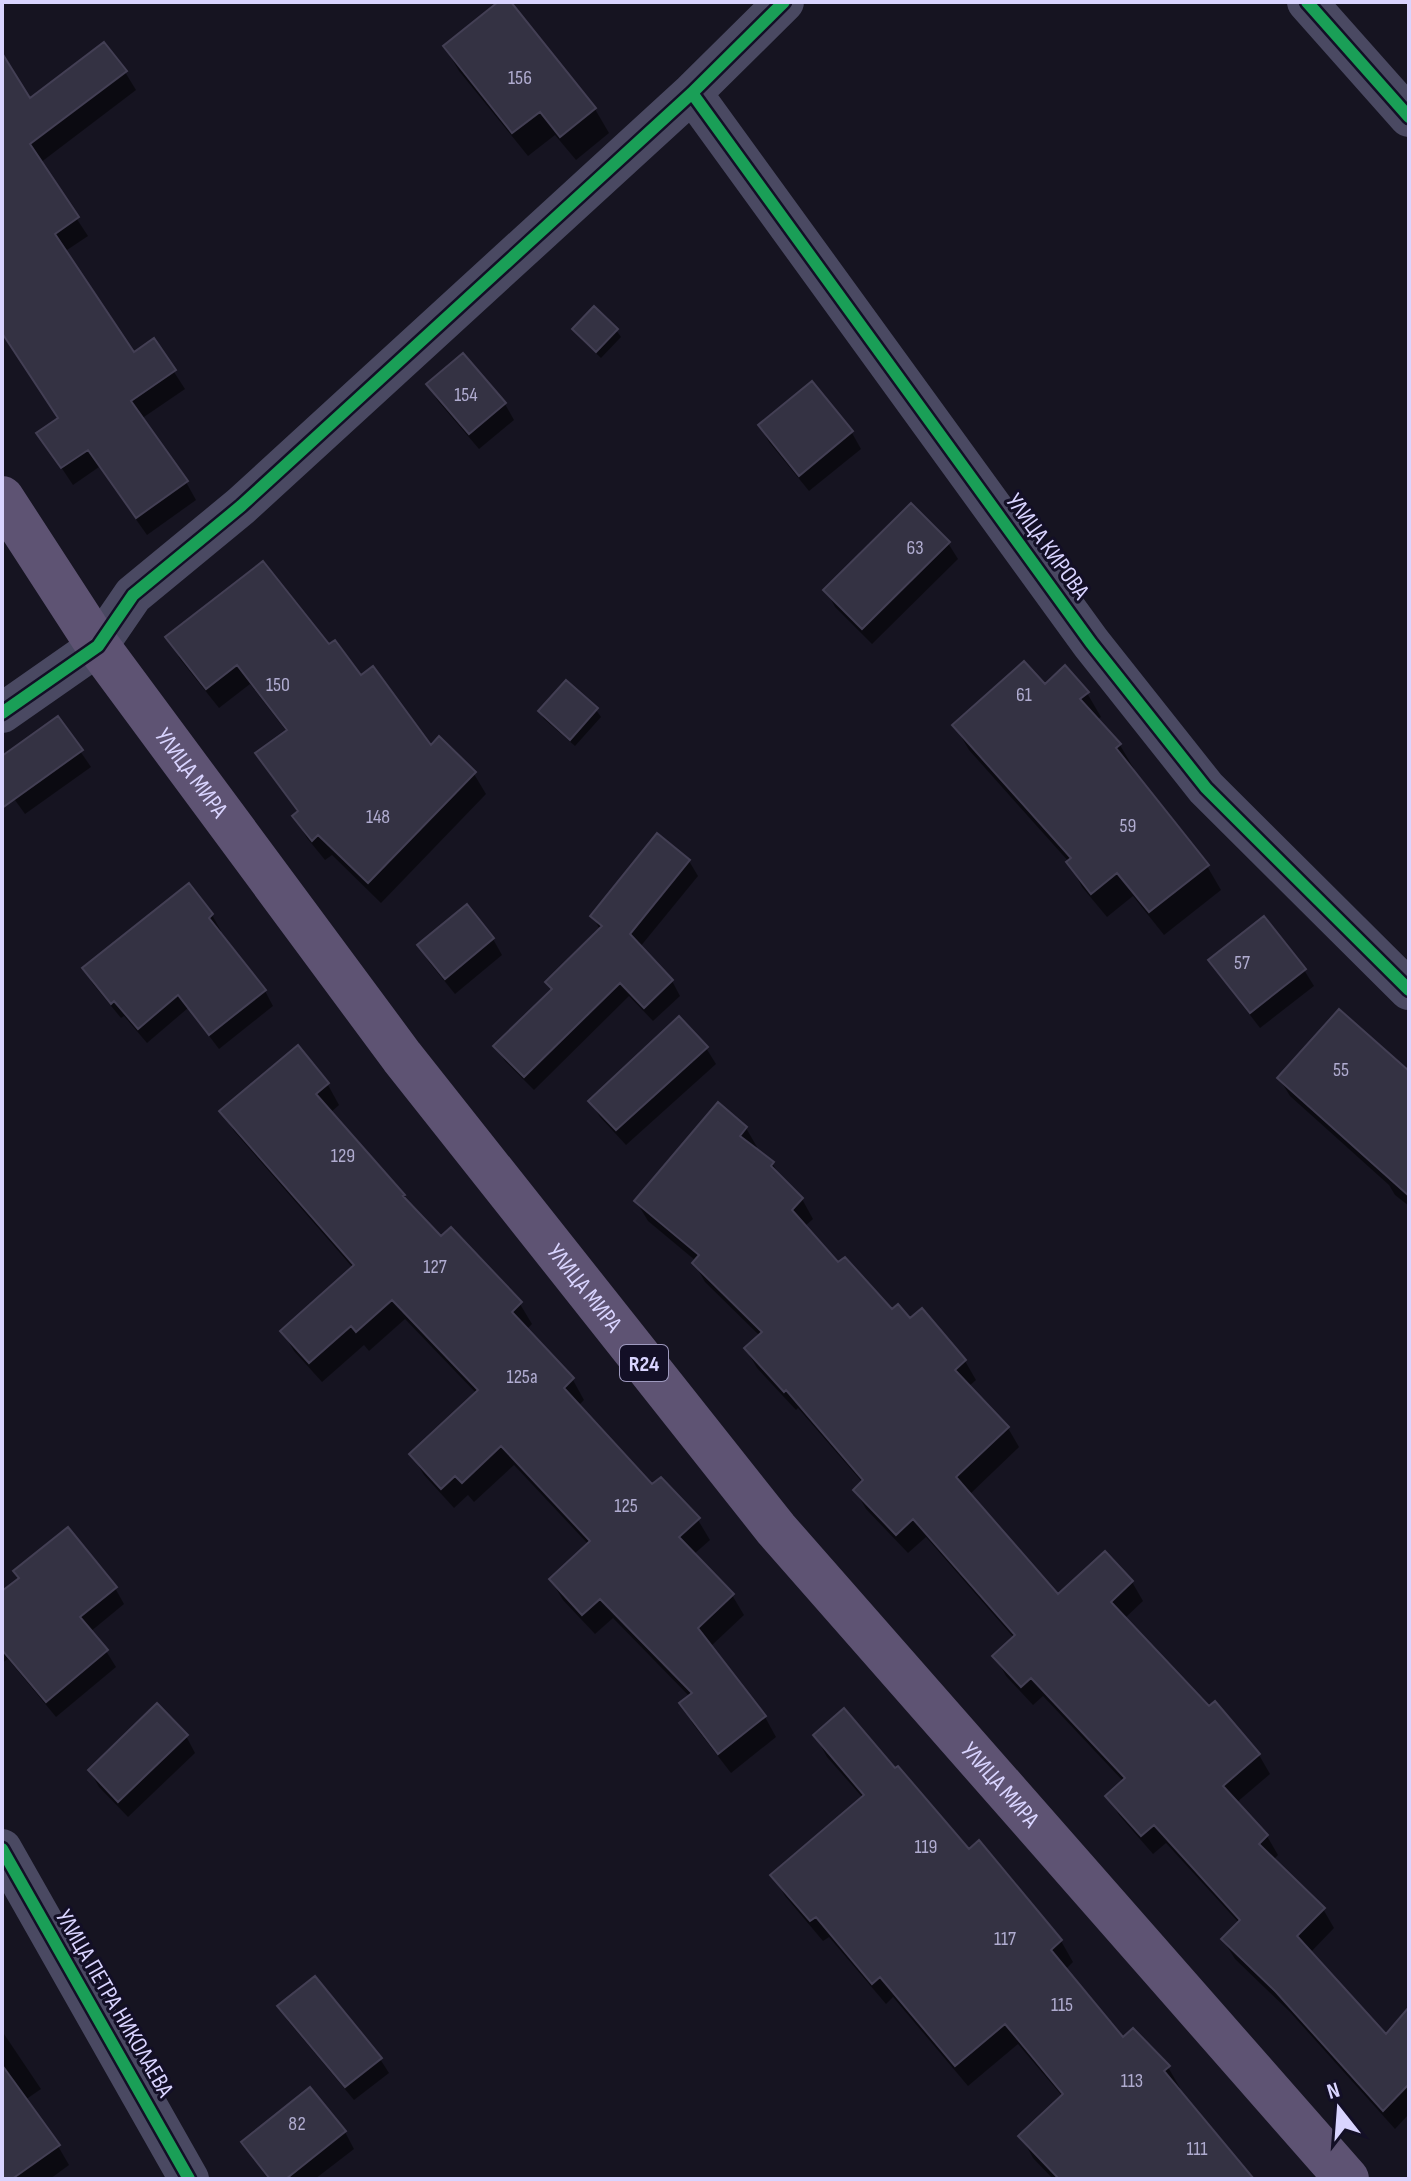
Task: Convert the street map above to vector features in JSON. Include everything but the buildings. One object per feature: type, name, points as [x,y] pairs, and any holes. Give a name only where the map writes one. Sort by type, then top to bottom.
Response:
[{"type":"main road","name":"УЛИЦА МИРА","points":[[2,498],[98,646],[402,1057],[776,1529],[1347,2179]]},
{"type":"street","points":[[2,713],[98,646],[133,595],[241,506],[692,93],[784,2]]},
{"type":"street","points":[[1307,2],[1409,117]]},
{"type":"street","name":"УЛИЦА КИРОВА","points":[[692,93],[1091,643],[1206,788],[1409,990]]},
{"type":"street","name":"УЛИЦА ПЕТРА НИКОЛАЕВА","points":[[2,1849],[189,2179]]},
{"type":"cycle path","points":[[2,713],[98,646],[133,595],[241,506],[692,93],[784,2]]},
{"type":"cycle path","points":[[1307,2],[1409,117]]},
{"type":"cycle path","points":[[692,93],[1091,643],[1206,788],[1409,990]]},
{"type":"cycle path","points":[[2,1849],[189,2179]]}]
